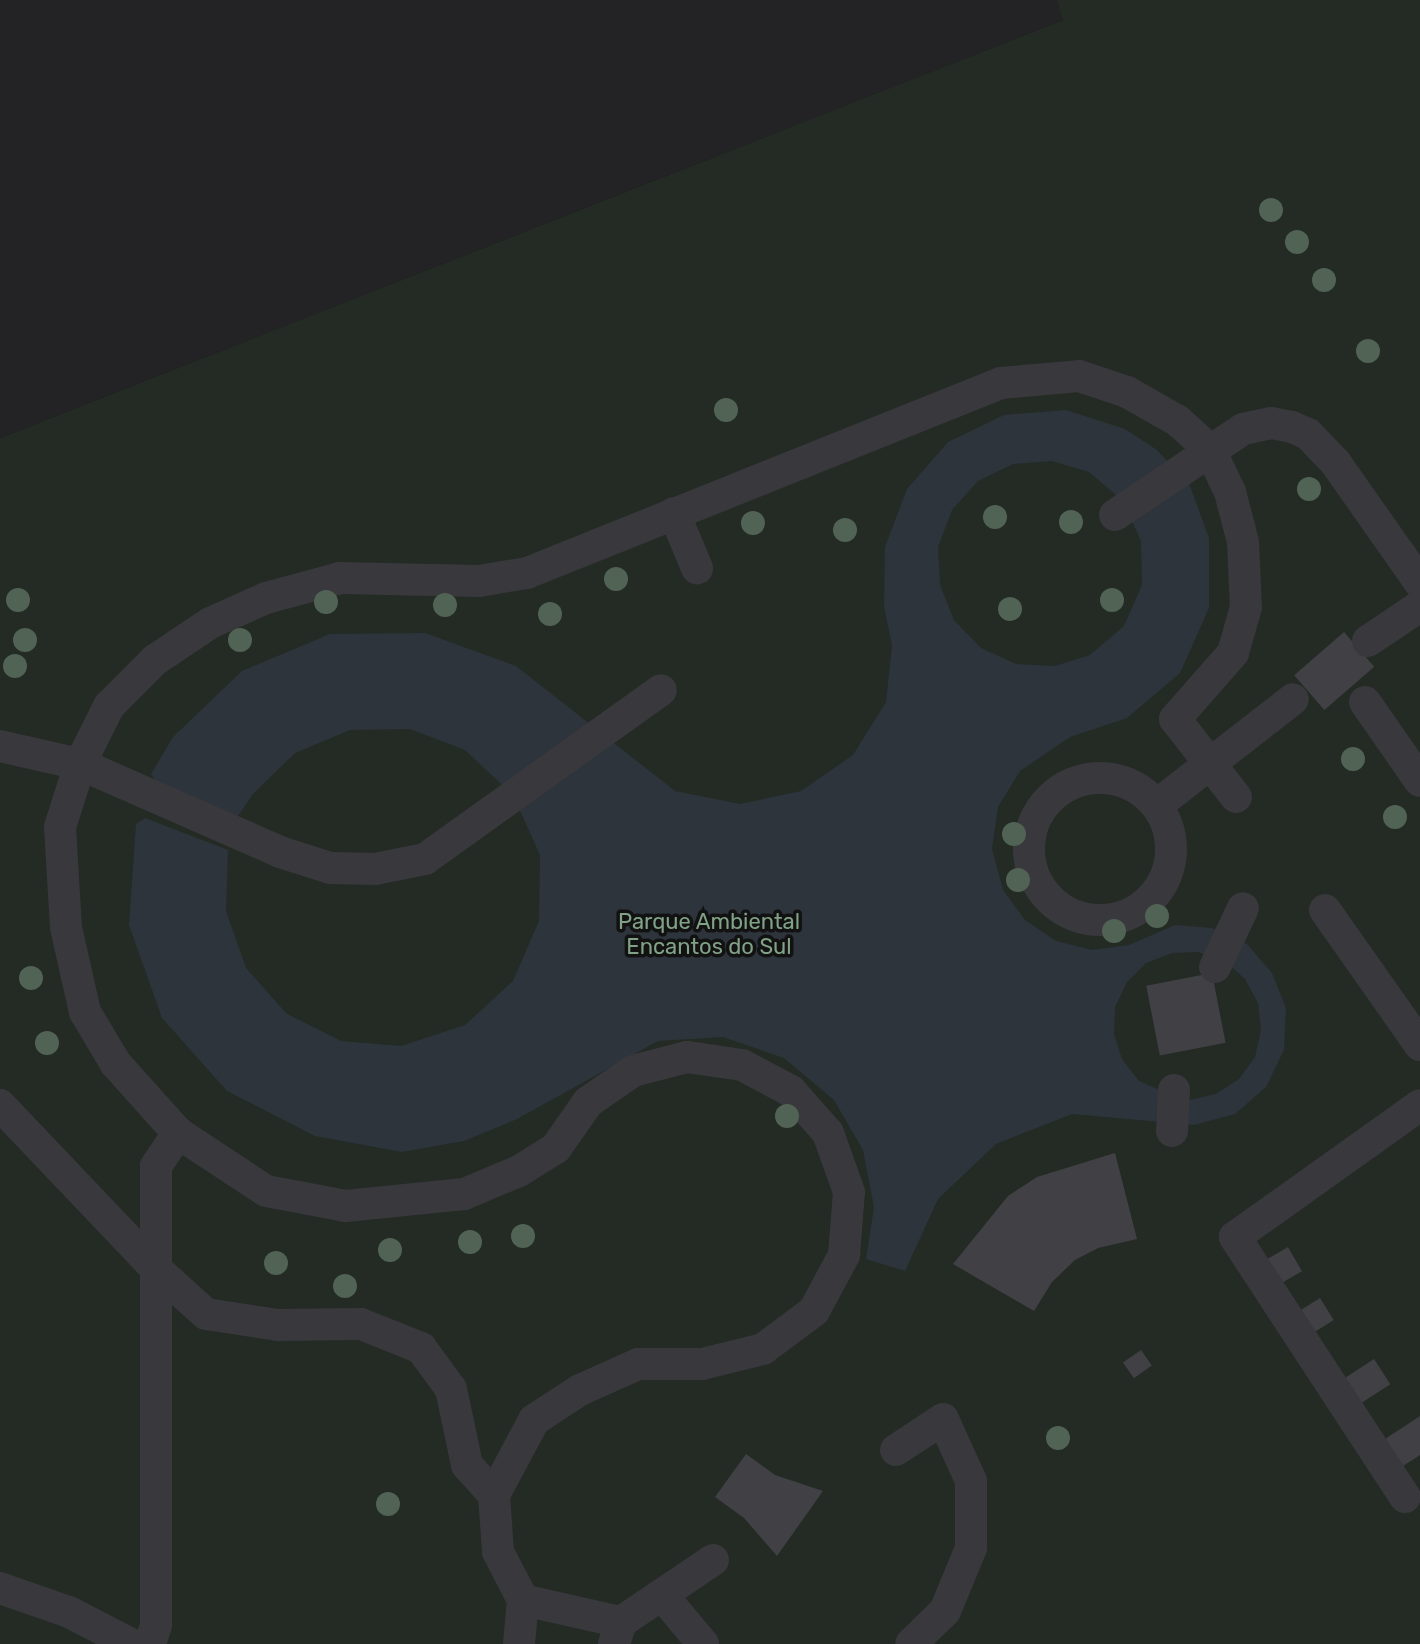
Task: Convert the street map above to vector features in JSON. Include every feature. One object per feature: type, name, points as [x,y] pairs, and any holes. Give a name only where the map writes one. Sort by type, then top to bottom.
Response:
[{"type":"street","points":[[519,1644],[523,1600],[498,1552],[494,1495],[534,1420],[580,1390],[638,1364],[702,1364],[763,1349],[814,1311],[844,1255],[849,1192],[828,1133],[779,1084],[742,1065],[687,1057],[633,1071],[588,1102],[556,1148],[519,1171],[464,1194],[346,1206],[266,1191],[178,1133],[116,1064],[85,1012],[66,928],[60,827],[80,764],[109,706],[155,660],[210,623],[266,598],[340,578],[479,581],[527,573],[1001,383],[1079,376],[1127,392],[1165,413],[1198,458],[1230,492],[1243,542],[1246,607],[1233,653],[1175,719],[1236,797]]},
{"type":"street","points":[[1115,515],[1243,429],[1271,423],[1308,434],[1335,462],[1420,583]]},
{"type":"street","points":[[674,513],[697,568]]},
{"type":"street","points":[[1368,641],[1420,606]]},
{"type":"street","points":[[0,746],[80,764],[280,852],[330,868],[375,869],[425,859],[661,690]]},
{"type":"street","points":[[1157,805],[1293,699]]},
{"type":"street","points":[[1365,702],[1420,781]]},
{"type":"street","points":[[1110,777],[1136,787],[1157,805],[1169,831],[1171,859],[1162,885],[1144,906],[1119,919],[1090,920],[1064,911],[1043,892],[1031,867],[1029,839],[1038,813],[1057,791],[1082,779],[1110,777]]},
{"type":"street","points":[[1325,910],[1388,978],[1420,1045]]},
{"type":"street","points":[[1216,964],[1237,919]]},
{"type":"street","points":[[0,1105],[156,1269],[206,1314],[278,1325],[361,1324],[421,1348],[451,1389],[467,1465],[494,1495]]},
{"type":"street","points":[[1405,1497],[1235,1237],[1420,1105]]},
{"type":"street","points":[[150,1644],[156,1625],[156,1166],[178,1133]]},
{"type":"street","points":[[896,1450],[943,1419],[971,1481],[971,1548],[945,1611],[911,1644]]},
{"type":"street","points":[[523,1600],[618,1633],[662,1595],[713,1560]]},
{"type":"street","points":[[0,1588],[69,1612],[131,1644]]},
{"type":"street","points":[[662,1595],[703,1644]]},
{"type":"shaded area","points":[[0,0],[1114,0],[0,438]]},
{"type":"shaded area","points":[[1066,410],[1125,429],[1157,450],[1190,486],[1209,538],[1209,608],[1180,673],[1127,718],[1070,737],[1020,771],[998,807],[992,849],[1003,890],[1025,920],[1056,941],[1092,950],[1129,945],[1175,925],[1212,928],[1247,944],[1272,973],[1286,1008],[1284,1050],[1266,1087],[1235,1114],[1194,1125],[1072,1114],[996,1144],[938,1199],[905,1271],[866,1259],[874,1207],[863,1150],[834,1100],[784,1058],[723,1037],[658,1041],[517,1119],[464,1141],[402,1152],[315,1136],[227,1091],[162,1018],[129,925],[136,824],[145,818],[228,850],[226,911],[246,968],[287,1014],[341,1041],[401,1046],[465,1025],[513,981],[539,921],[540,855],[513,795],[465,750],[410,729],[350,730],[295,753],[253,794],[236,819],[158,785],[151,774],[173,737],[242,671],[330,634],[425,633],[516,666],[675,791],[740,804],[801,791],[853,755],[886,702],[892,646],[884,606],[885,547],[907,489],[948,442],[1004,415]],"holes":[[[1052,461],[1089,472],[1123,501],[1141,541],[1142,585],[1124,626],[1090,655],[1055,666],[1016,664],[981,648],[954,620],[940,585],[938,547],[952,510],[978,481],[1013,464]],[[1198,952],[1225,961],[1245,979],[1258,1003],[1261,1030],[1255,1057],[1239,1079],[1216,1094],[1185,1101],[1139,1081],[1122,1059],[1114,1034],[1115,1007],[1127,982],[1146,963],[1172,953]]]},
{"type":"green space","name":"Parque Ambiental Encantos do Sul","points":[[1057,0],[1420,0],[1420,1644],[0,1644],[0,438],[1063,20]]},
{"type":"building","points":[[1344,632],[1374,667],[1324,710],[1294,675]]},
{"type":"building","points":[[1212,973],[1226,1043],[1160,1055],[1146,986]]},
{"type":"building","points":[[1115,1153],[1137,1239],[1098,1248],[1075,1260],[1052,1282],[1034,1311],[953,1264],[1008,1196],[1037,1177]]},
{"type":"building","points":[[1288,1247],[1302,1271],[1274,1287],[1260,1263]]},
{"type":"building","points":[[1320,1298],[1334,1320],[1307,1336],[1294,1314]]},
{"type":"building","points":[[1141,1350],[1152,1366],[1134,1378],[1123,1363]]},
{"type":"building","points":[[1374,1359],[1390,1384],[1359,1404],[1343,1379]]},
{"type":"building","points":[[1420,1416],[1420,1455],[1397,1470],[1379,1443]]},
{"type":"building","points":[[746,1454],[775,1475],[823,1491],[777,1556],[744,1518],[715,1497]]}]
